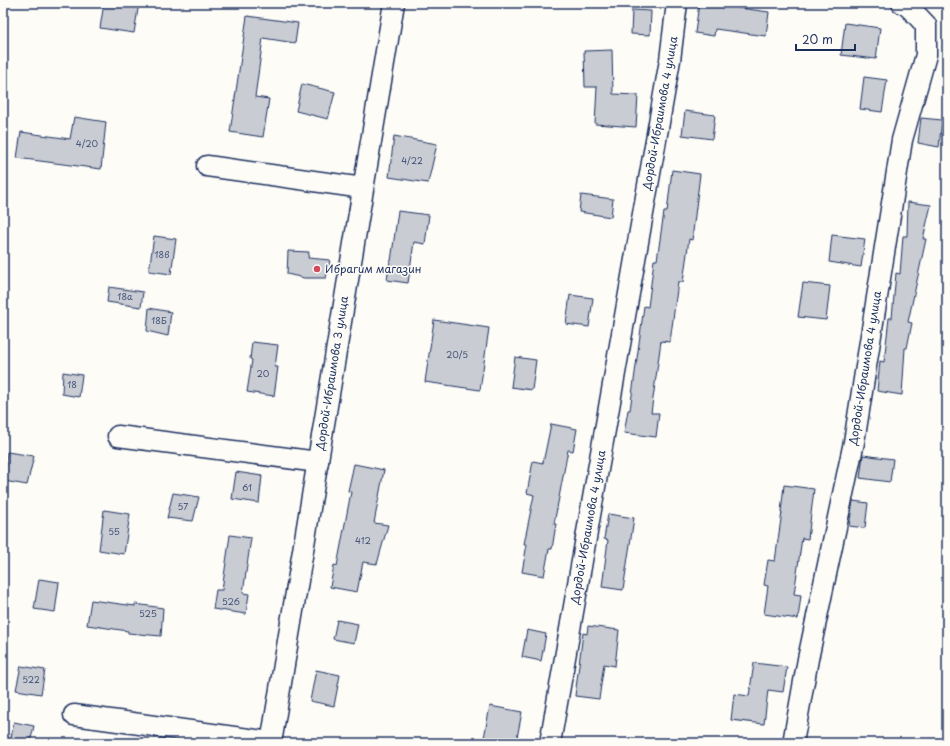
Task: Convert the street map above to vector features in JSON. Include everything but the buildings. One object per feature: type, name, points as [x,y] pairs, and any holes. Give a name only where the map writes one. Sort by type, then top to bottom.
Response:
[{"type":"street","name":"Дордой-Ибраимова 3 улица","points":[[271,743],[394,3]]},
{"type":"street","name":"Дордой-Ибраимова 4 улица","points":[[550,743],[668,68],[677,3]]},
{"type":"street","name":"Дордой-Ибраимова 4 улица","points":[[793,743],[808,659],[854,442],[902,140],[926,55],[926,25],[908,6],[902,3]]},
{"type":"street","points":[[206,166],[363,188]]},
{"type":"street","points":[[118,436],[318,462]]},
{"type":"street","points":[[74,715],[271,743]]},
{"type":"place","name":"Ибрагим магазин","points":[[317,269]]}]
